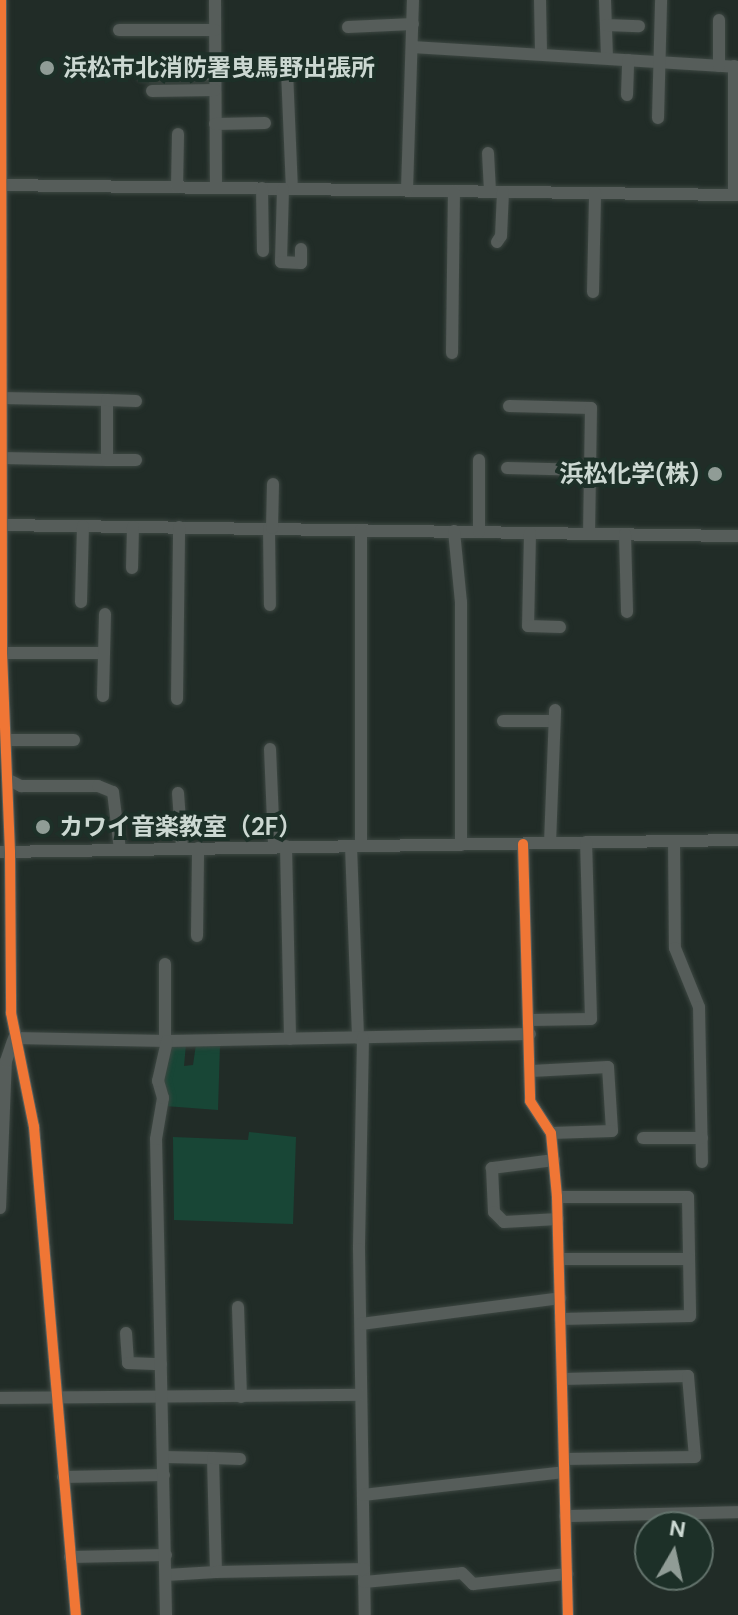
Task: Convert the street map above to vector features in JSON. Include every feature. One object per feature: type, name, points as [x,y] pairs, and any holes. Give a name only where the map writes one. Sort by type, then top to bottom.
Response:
[{"type":"street","points":[[1,0],[1,525],[7,779],[6,1014],[34,1127],[76,1615]]},
{"type":"street","points":[[215,0],[216,187]]},
{"type":"street","points":[[407,190],[413,0]]},
{"type":"street","points":[[540,0],[541,54]]},
{"type":"street","points":[[605,0],[607,58]]},
{"type":"street","points":[[658,118],[661,0]]},
{"type":"street","points":[[719,20],[719,66]]},
{"type":"street","points":[[348,27],[413,24]]},
{"type":"street","points":[[606,25],[639,26]]},
{"type":"street","points":[[119,30],[215,30]]},
{"type":"street","points":[[0,185],[736,195],[736,67],[412,47]]},
{"type":"street","points":[[627,95],[628,60]]},
{"type":"street","points":[[143,75],[277,66],[287,71],[287,189],[281,262],[301,263],[301,249]]},
{"type":"street","points":[[152,91],[215,90]]},
{"type":"street","points":[[215,124],[265,123]]},
{"type":"street","points":[[177,187],[178,134]]},
{"type":"street","points":[[488,153],[501,236],[497,242]]},
{"type":"street","points":[[262,188],[263,251]]},
{"type":"street","points":[[452,353],[454,191]]},
{"type":"street","points":[[593,292],[595,193]]},
{"type":"street","points":[[1,398],[136,401]]},
{"type":"street","points":[[107,400],[107,460]]},
{"type":"street","points":[[509,406],[591,408],[589,534]]},
{"type":"street","points":[[1,458],[136,460]]},
{"type":"street","points":[[479,460],[479,532]]},
{"type":"street","points":[[507,468],[590,470]]},
{"type":"street","points":[[270,605],[273,484]]},
{"type":"street","points":[[1,525],[738,536]]},
{"type":"street","points":[[81,602],[83,526]]},
{"type":"street","points":[[132,568],[133,527]]},
{"type":"street","points":[[177,699],[179,527]]},
{"type":"street","points":[[361,530],[356,846],[360,1038],[360,1395],[365,1615]]},
{"type":"street","points":[[454,531],[461,602],[461,845]]},
{"type":"street","points":[[530,533],[528,626],[560,627]]},
{"type":"street","points":[[625,534],[627,612]]},
{"type":"street","points":[[103,696],[105,614]]},
{"type":"street","points":[[2,653],[104,653]]},
{"type":"street","points":[[503,721],[554,715],[550,843]]},
{"type":"street","points":[[5,740],[74,740]]},
{"type":"street","points":[[270,749],[280,846],[290,1039]]},
{"type":"street","points":[[7,779],[21,786],[98,786],[113,792],[120,850]]},
{"type":"street","points":[[178,793],[182,848]]},
{"type":"street","points":[[5,852],[738,840]]},
{"type":"street","points":[[674,841],[675,948],[699,1007],[702,1162]]},
{"type":"street","points":[[14,1038],[166,1041],[360,1038],[530,1027],[591,1019],[586,842]]},
{"type":"street","points":[[523,844],[530,1101],[551,1133],[557,1197],[568,1615]]},
{"type":"street","points":[[197,936],[198,848]]},
{"type":"street","points":[[165,964],[166,1041],[158,1081],[163,1098],[156,1139],[166,1615]]},
{"type":"street","points":[[0,1208],[6,1061],[14,1038]]},
{"type":"street","points":[[531,1071],[608,1067],[612,1131],[551,1133]]},
{"type":"street","points":[[643,1138],[702,1138]]},
{"type":"street","points":[[554,1160],[492,1168],[494,1212],[504,1222],[558,1219]]},
{"type":"street","points":[[557,1197],[688,1197],[690,1316],[560,1319]]},
{"type":"street","points":[[559,1259],[689,1259]]},
{"type":"street","points":[[361,1324],[560,1298]]},
{"type":"street","points":[[238,1307],[241,1397]]},
{"type":"street","points":[[126,1333],[128,1363],[161,1364]]},
{"type":"street","points":[[363,1495],[564,1466],[695,1457],[688,1376],[562,1379]]},
{"type":"street","points":[[0,1398],[360,1395]]},
{"type":"street","points":[[164,1457],[240,1459]]},
{"type":"street","points":[[213,1458],[216,1572]]},
{"type":"street","points":[[63,1477],[164,1475]]},
{"type":"street","points":[[565,1516],[738,1512]]},
{"type":"street","points":[[70,1557],[166,1555]]},
{"type":"street","points":[[166,1575],[216,1572],[364,1576],[462,1573],[473,1584],[567,1574]]},
{"type":"green space","points":[[186,1044],[184,1066],[193,1065],[196,1044],[220,1044],[218,1110],[165,1106],[161,1081],[171,1045]]},
{"type":"green space","points":[[249,1132],[296,1137],[293,1224],[174,1220],[173,1137],[248,1140]]},
{"type":"cycle path","points":[[1,0],[2,653],[10,852],[11,1013],[34,1127],[76,1615]]},
{"type":"cycle path","points":[[523,844],[530,1101],[551,1133],[557,1197],[568,1615]]},
{"type":"place","name":"浜松市北消防署曳馬野出張所","points":[[47,68]]},
{"type":"place","name":"浜松化学(株)","points":[[715,474]]},
{"type":"place","name":"カワイ音楽教室（2F）","points":[[43,827]]}]
